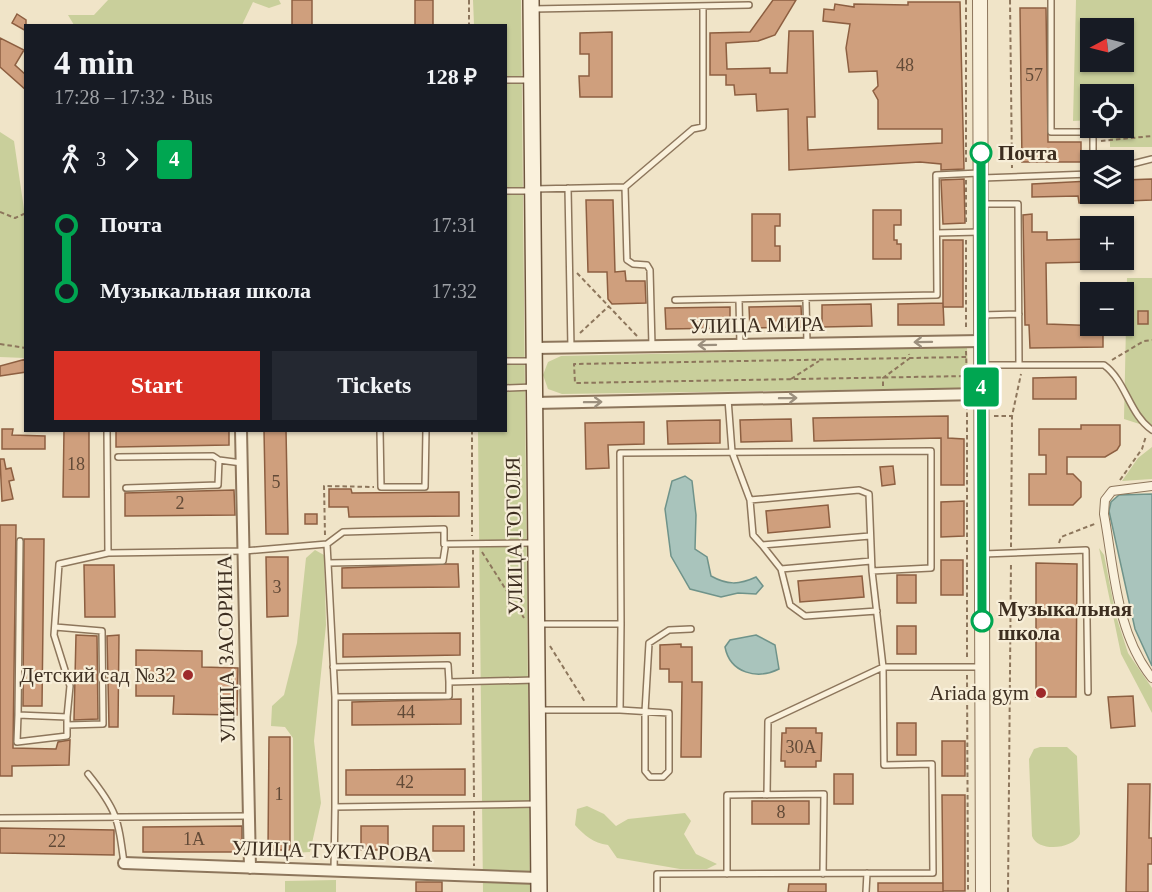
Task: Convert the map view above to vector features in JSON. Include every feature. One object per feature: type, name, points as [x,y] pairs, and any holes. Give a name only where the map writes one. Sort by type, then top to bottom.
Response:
[{"type":"main road","name":"УЛИЦА ГОГОЛЯ","points":[[531,5],[539,885]]},
{"type":"street","points":[[980,0],[983,892]]},
{"type":"street","name":"УЛИЦА МИРА","points":[[534,354],[571,344],[650,346],[981,340]]},
{"type":"street","points":[[534,403],[981,394]]},
{"type":"street","name":"УЛИЦА ЗАСОРИНА","points":[[241,432],[250,868]]},
{"type":"street","points":[[1152,486],[1112,491],[1105,500],[1104,514],[1126,630],[1137,656],[1152,678]]},
{"type":"street","name":"УЛИЦА ТУКТАРОВА","points":[[124,863],[474,876],[539,885]]},
{"type":"lane","points":[[1051,0],[1051,132],[1093,132],[1093,150]]},
{"type":"lane","points":[[531,5],[749,5]]},
{"type":"lane","points":[[507,191],[625,187],[693,129],[703,128],[703,6]]},
{"type":"lane","points":[[507,80],[531,80]]},
{"type":"lane","points":[[1134,164],[1152,159]]},
{"type":"lane","points":[[675,300],[806,300],[938,295],[936,175],[966,173],[1012,177],[1080,174]]},
{"type":"lane","points":[[625,187],[627,260],[633,264],[647,266],[650,270],[650,346]]},
{"type":"lane","points":[[568,188],[571,344]]},
{"type":"lane","points":[[981,204],[1018,204],[1019,365]]},
{"type":"lane","points":[[937,233],[981,232]]},
{"type":"lane","points":[[739,300],[740,345]]},
{"type":"lane","points":[[806,300],[807,344]]},
{"type":"lane","points":[[981,315],[1019,314]]},
{"type":"lane","points":[[507,361],[534,354]]},
{"type":"lane","points":[[981,365],[1104,365],[1113,371],[1136,413],[1150,429]]},
{"type":"lane","points":[[507,388],[534,387]]},
{"type":"lane","points":[[728,399],[732,452],[750,500],[753,535],[781,569],[790,605],[805,616],[877,611]]},
{"type":"lane","points":[[107,432],[108,553]]},
{"type":"lane","points":[[380,432],[381,487],[425,487],[426,432]]},
{"type":"lane","points":[[620,710],[620,453],[931,451],[932,568],[872,571]]},
{"type":"lane","points":[[118,457],[213,456],[219,460],[242,463]]},
{"type":"lane","points":[[126,488],[218,485],[219,460]]},
{"type":"lane","points":[[657,892],[657,874],[933,873],[933,764],[884,765],[883,667],[871,561],[869,494],[859,490],[750,500]]},
{"type":"lane","points":[[20,541],[17,742],[67,736],[70,686],[54,635],[59,564],[108,553],[244,551],[327,544],[343,532],[444,530],[444,544],[536,543]]},
{"type":"lane","points":[[762,545],[870,536]]},
{"type":"lane","points":[[327,544],[335,698],[334,871]]},
{"type":"lane","points":[[328,563],[443,561],[445,548]]},
{"type":"lane","points":[[982,554],[1086,550],[1088,692]]},
{"type":"lane","points":[[781,569],[871,561]]},
{"type":"lane","points":[[536,624],[621,624]]},
{"type":"lane","points":[[55,627],[102,631],[103,724],[67,725]]},
{"type":"lane","points":[[537,711],[620,710],[645,712],[669,713],[669,771],[663,777],[650,777],[645,771],[645,712],[649,643],[669,630],[691,628]]},
{"type":"lane","points":[[333,667],[448,665],[449,696],[335,698]]},
{"type":"lane","points":[[767,795],[768,720],[883,667],[982,667]]},
{"type":"lane","points":[[449,682],[537,680]]},
{"type":"lane","points":[[18,716],[67,717]]},
{"type":"lane","points":[[88,774],[108,798],[117,817],[124,863]]},
{"type":"lane","points":[[727,874],[727,795],[824,794],[823,874]]},
{"type":"lane","points":[[335,807],[538,804]]},
{"type":"lane","points":[[0,818],[249,816]]},
{"type":"lane","points":[[866,892],[867,873]]},
{"type":"path","points":[[469,0],[469,24]]},
{"type":"path","points":[[966,0],[968,892]]},
{"type":"path","points":[[1010,0],[1012,177]]},
{"type":"path","points":[[1093,142],[1152,136]]},
{"type":"path","points":[[0,212],[15,218],[24,214]]},
{"type":"path","points":[[569,264],[650,346]]},
{"type":"path","points":[[571,344],[609,306]]},
{"type":"path","points":[[1104,365],[1144,341],[1152,340]]},
{"type":"path","points":[[0,344],[24,348]]},
{"type":"path","points":[[966,357],[574,364],[574,383],[967,376]]},
{"type":"path","points":[[883,378],[910,358]]},
{"type":"path","points":[[790,379],[822,360]]},
{"type":"path","points":[[1008,892],[1012,416],[1021,374],[1019,365]]},
{"type":"path","points":[[1112,491],[1142,449],[1150,429]]},
{"type":"path","points":[[472,432],[474,876]]},
{"type":"path","points":[[327,544],[324,486],[381,487]]},
{"type":"path","points":[[1056,551],[1061,537],[1075,530],[1088,528],[1098,522],[1104,514]]},
{"type":"green space","points":[[108,0],[279,0],[281,4],[269,8],[253,2],[242,24],[73,24],[68,15],[94,15]]},
{"type":"green space","points":[[473,0],[521,0],[530,892],[483,892],[478,432],[507,432],[507,24],[474,24]]},
{"type":"green space","points":[[1076,0],[1152,0],[1152,147],[1110,147],[1110,138],[1134,138],[1134,84],[1080,84],[1080,121],[1073,121]]},
{"type":"green space","points":[[0,132],[14,141],[24,209],[24,358],[0,357]]},
{"type":"green space","points":[[1127,278],[1152,278],[1152,428],[1124,419],[1126,336],[1134,336],[1134,282],[1127,282]]},
{"type":"green space","points":[[967,347],[968,388],[562,394],[548,389],[543,375],[548,362],[561,356]]},
{"type":"green space","points":[[1152,447],[1152,479],[1122,481],[1138,458]]},
{"type":"green space","points":[[1099,548],[1104,555],[1116,616],[1128,653],[1152,688],[1152,713],[1121,654]]},
{"type":"green space","points":[[315,550],[324,555],[326,625],[314,741],[321,803],[310,852],[294,853],[293,738],[285,727],[271,726],[272,706],[284,695],[297,643],[306,558]]},
{"type":"green space","points":[[1067,747],[1077,756],[1080,834],[1064,846],[1041,845],[1032,836],[1029,759],[1034,749]]},
{"type":"green space","points":[[587,806],[604,814],[616,826],[628,819],[685,813],[691,821],[684,834],[696,854],[717,864],[707,869],[680,869],[617,858],[608,845],[589,838],[575,825],[577,809]]},
{"type":"green space","points":[[336,880],[336,892],[285,892],[285,881]]},
{"type":"water","points":[[685,476],[692,481],[696,515],[695,549],[707,557],[711,576],[733,583],[756,577],[763,586],[756,594],[738,593],[721,597],[690,589],[671,556],[665,509],[672,481]]},
{"type":"water","points":[[1152,494],[1152,666],[1135,629],[1109,511],[1111,502],[1119,495]]},
{"type":"water","points":[[756,635],[775,645],[779,669],[754,674],[732,663],[725,647],[730,640]]},
{"type":"building","points":[[292,0],[312,0],[312,24],[292,24]]},
{"type":"building","points":[[415,0],[433,0],[433,24],[415,24]]},
{"type":"building","points":[[773,0],[796,0],[775,35],[758,41],[726,43],[727,69],[770,68],[770,73],[787,73],[789,31],[813,31],[815,117],[807,117],[808,150],[942,143],[942,129],[878,129],[878,100],[873,91],[878,86],[877,71],[849,72],[846,48],[850,24],[823,21],[824,9],[834,10],[835,4],[854,7],[854,4],[908,5],[908,2],[960,2],[964,169],[941,170],[941,164],[920,162],[789,170],[788,109],[757,111],[756,94],[735,95],[734,85],[726,85],[726,75],[710,75],[710,33],[750,32]]},
{"type":"building","points":[[1020,8],[1046,8],[1048,142],[1081,142],[1080,162],[1022,162]]},
{"type":"building","points":[[17,14],[26,20],[24,30],[12,23]]},
{"type":"building","points":[[612,32],[612,97],[580,97],[579,76],[589,76],[589,54],[580,54],[580,33]]},
{"type":"building","points":[[0,38],[24,50],[15,65],[24,73],[24,88],[0,67]]},
{"type":"building","points":[[964,179],[965,223],[943,224],[941,180]]},
{"type":"building","points":[[1152,179],[1152,200],[1134,201],[1134,180]]},
{"type":"building","points":[[1080,182],[1080,203],[1078,196],[1032,197],[1032,184]]},
{"type":"building","points":[[586,200],[613,200],[615,272],[625,271],[626,281],[645,281],[646,303],[612,304],[608,299],[607,272],[588,272]]},
{"type":"building","points":[[873,210],[901,210],[901,225],[894,225],[894,240],[897,240],[897,244],[901,244],[901,259],[873,259]]},
{"type":"building","points":[[752,214],[780,214],[780,226],[775,226],[775,246],[780,246],[780,261],[752,261]]},
{"type":"building","points":[[1032,214],[1032,232],[1047,232],[1047,240],[1080,239],[1080,262],[1046,263],[1047,324],[1080,325],[1080,336],[1103,336],[1103,347],[1030,348],[1029,325],[1025,325],[1023,215]]},
{"type":"building","points":[[943,240],[963,240],[963,307],[943,307]]},
{"type":"building","points":[[943,303],[944,325],[898,325],[898,304]]},
{"type":"building","points":[[871,304],[872,326],[822,327],[822,305]]},
{"type":"building","points":[[801,306],[802,327],[750,328],[749,307]]},
{"type":"building","points":[[730,307],[730,328],[666,329],[665,308]]},
{"type":"building","points":[[1138,311],[1148,311],[1148,324],[1138,324]]},
{"type":"building","points":[[24,360],[24,372],[0,376],[0,366]]},
{"type":"building","points":[[1076,377],[1076,399],[1033,399],[1033,378]]},
{"type":"building","points":[[948,416],[948,438],[964,439],[964,485],[941,485],[941,438],[814,441],[813,418]]},
{"type":"building","points":[[791,419],[792,441],[741,442],[740,420]]},
{"type":"building","points":[[720,420],[720,443],[668,444],[667,421]]},
{"type":"building","points":[[644,422],[644,444],[608,445],[609,468],[586,469],[585,423]]},
{"type":"building","points":[[1081,425],[1120,425],[1120,445],[1117,450],[1105,457],[1067,457],[1067,474],[1073,474],[1081,482],[1081,497],[1073,505],[1029,505],[1029,474],[1046,474],[1046,455],[1039,455],[1039,429],[1081,429]]},
{"type":"building","points":[[2,429],[13,429],[12,435],[45,436],[45,449],[2,449]]},
{"type":"building","points":[[64,432],[89,432],[89,497],[63,497]]},
{"type":"building","points":[[116,432],[229,432],[229,445],[116,447]]},
{"type":"building","points":[[264,432],[286,432],[288,534],[266,534]]},
{"type":"building","points":[[0,459],[4,459],[6,469],[11,468],[14,480],[9,481],[13,499],[2,501]]},
{"type":"building","points":[[893,466],[895,484],[882,486],[880,467]]},
{"type":"building","points":[[329,489],[351,489],[352,493],[459,492],[459,516],[349,517],[348,507],[329,507]]},
{"type":"building","points":[[234,490],[235,515],[125,516],[125,493]]},
{"type":"building","points":[[964,501],[964,536],[941,537],[941,502]]},
{"type":"building","points":[[828,505],[830,527],[768,533],[766,511]]},
{"type":"building","points":[[305,514],[317,514],[317,524],[305,524]]},
{"type":"building","points":[[0,525],[16,525],[13,748],[56,749],[58,742],[70,740],[69,765],[12,766],[12,776],[0,776]]},
{"type":"building","points":[[24,539],[44,539],[42,706],[23,706]]},
{"type":"building","points":[[266,557],[288,557],[288,616],[267,617]]},
{"type":"building","points":[[941,560],[963,560],[963,595],[941,595]]},
{"type":"building","points":[[1036,563],[1077,564],[1076,697],[1036,697]]},
{"type":"building","points":[[458,564],[459,587],[342,588],[342,568]]},
{"type":"building","points":[[84,565],[114,565],[115,617],[85,617]]},
{"type":"building","points":[[897,575],[916,575],[916,603],[897,603]]},
{"type":"building","points":[[862,576],[864,597],[800,602],[798,581]]},
{"type":"building","points":[[897,626],[916,626],[916,654],[897,654]]},
{"type":"building","points":[[460,633],[460,655],[343,657],[343,634]]},
{"type":"building","points":[[76,635],[97,636],[98,719],[74,720]]},
{"type":"building","points":[[119,635],[118,727],[109,727],[107,636]]},
{"type":"building","points":[[681,644],[681,647],[692,647],[692,682],[702,682],[701,757],[681,757],[682,682],[669,682],[669,669],[660,669],[660,645]]},
{"type":"building","points":[[136,650],[202,651],[202,667],[238,668],[237,715],[173,714],[174,696],[136,696]]},
{"type":"building","points":[[1133,696],[1135,726],[1111,728],[1108,697]]},
{"type":"building","points":[[461,699],[461,724],[352,725],[352,702]]},
{"type":"building","points":[[897,723],[916,723],[916,755],[897,755]]},
{"type":"building","points":[[786,728],[816,728],[816,733],[822,733],[821,761],[816,761],[816,767],[785,767],[785,761],[781,761],[782,733],[786,733]]},
{"type":"building","points":[[269,737],[290,737],[290,850],[268,850]]},
{"type":"building","points":[[942,741],[965,741],[965,776],[942,776]]},
{"type":"building","points":[[465,769],[465,795],[346,795],[346,770]]},
{"type":"building","points":[[834,774],[853,774],[853,804],[834,804]]},
{"type":"building","points":[[1128,784],[1150,784],[1149,838],[1152,838],[1152,864],[1148,864],[1148,892],[1126,892]]},
{"type":"building","points":[[942,795],[965,795],[965,891],[943,891]]},
{"type":"building","points":[[752,801],[809,801],[809,824],[752,824]]},
{"type":"building","points":[[242,826],[242,852],[143,852],[143,827]]},
{"type":"building","points":[[361,826],[388,826],[388,850],[361,850]]},
{"type":"building","points":[[433,826],[464,826],[464,851],[433,851]]},
{"type":"building","points":[[0,828],[114,830],[114,855],[0,853]]},
{"type":"building","points":[[416,882],[442,882],[442,892],[416,892]]},
{"type":"building","points":[[878,883],[943,883],[943,892],[878,892]]},
{"type":"building","points":[[789,884],[826,884],[826,892],[788,892]]},
{"type":"bus line","name":"4","points":[[981,153],[982,621]]},
{"type":"place","name":"Почта","points":[[981,153]]},
{"type":"place","name":"Музыкальная школа","points":[[982,621]]},
{"type":"place","name":"Детский сад №32","points":[[188,675]]},
{"type":"place","name":"Ariada gym","points":[[1041,693]]}]
